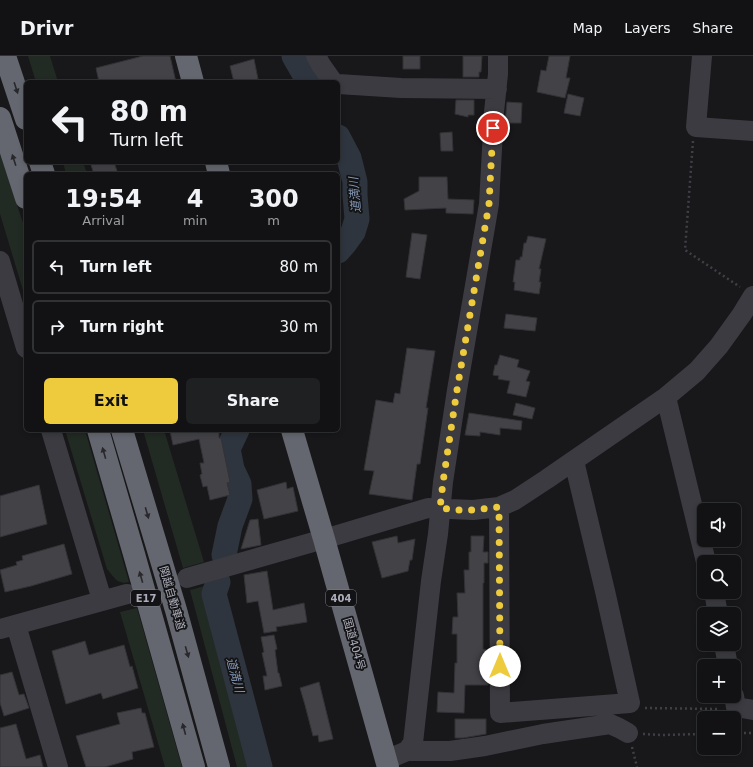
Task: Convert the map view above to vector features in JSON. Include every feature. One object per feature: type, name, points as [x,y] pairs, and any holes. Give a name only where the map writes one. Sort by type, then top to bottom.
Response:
[{"type":"highway","points":[[6,56],[24,113]]},
{"type":"highway","points":[[186,56],[192,80]]},
{"type":"highway","points":[[0,118],[24,192]]},
{"type":"highway","name":"E17","points":[[99,432],[194,767]]},
{"type":"highway","name":"関越自動車道","points":[[123,432],[178,618],[219,767]]},
{"type":"highway","name":"国道404号","points":[[293,432],[387,764]]},
{"type":"street","points":[[316,56],[320,65],[331,80]]},
{"type":"street","points":[[387,764],[407,751],[413,743],[443,482],[457,390],[489,204],[498,56]]},
{"type":"street","points":[[702,56],[696,127],[753,131]]},
{"type":"street","points":[[340,84],[401,88],[497,88]]},
{"type":"street","points":[[0,261],[24,341]]},
{"type":"street","points":[[187,578],[428,508],[473,510],[499,507],[516,500],[666,397],[697,371],[719,346],[748,321],[747,292]]},
{"type":"street","points":[[666,397],[704,555]]},
{"type":"street","points":[[52,432],[102,600]]},
{"type":"street","points":[[499,507],[500,713],[630,703],[574,460]]},
{"type":"street","points":[[58,767],[8,627],[127,594]]},
{"type":"street","points":[[407,751],[450,751],[485,746],[543,734],[610,724],[628,733]]},
{"type":"path","points":[[696,127],[693,139],[685,250],[747,292]]},
{"type":"path","points":[[630,703],[646,708],[726,709],[741,704]]},
{"type":"path","points":[[628,733],[661,735],[697,734]]},
{"type":"path","points":[[741,733],[753,733]]},
{"type":"shaded area","points":[[28,56],[50,56],[57,80],[35,80]]},
{"type":"shaded area","points":[[0,153],[24,226],[24,293],[0,214]]},
{"type":"shaded area","points":[[64,164],[84,164],[86,172],[66,172]]},
{"type":"shaded area","points":[[66,432],[86,432],[129,582],[125,583],[119,581],[107,569]]},
{"type":"shaded area","points":[[144,432],[165,432],[204,562],[183,568]]},
{"type":"shaded area","points":[[209,585],[257,767],[237,767],[190,590]]},
{"type":"shaded area","points":[[137,608],[182,767],[165,767],[120,612]]},
{"type":"building","points":[[143,56],[170,56],[176,80],[99,80],[96,68]]},
{"type":"building","points":[[403,56],[420,56],[420,69],[403,69]]},
{"type":"building","points":[[463,56],[482,56],[481,72],[479,72],[479,77],[463,77]]},
{"type":"building","points":[[549,56],[570,56],[566,78],[570,78],[565,98],[537,92],[541,70],[546,71]]},
{"type":"building","points":[[254,59],[258,79],[234,80],[230,66]]},
{"type":"building","points":[[568,94],[584,98],[580,116],[564,113]]},
{"type":"building","points":[[456,100],[474,100],[474,115],[468,115],[468,117],[455,114]]},
{"type":"building","points":[[507,102],[522,103],[521,123],[505,123]]},
{"type":"building","points":[[452,132],[453,151],[441,151],[440,133]]},
{"type":"building","points":[[91,164],[115,164],[117,172],[93,172]]},
{"type":"building","points":[[419,177],[447,177],[448,199],[474,200],[473,214],[446,213],[446,208],[405,210],[404,199],[419,191]]},
{"type":"building","points":[[412,233],[427,235],[420,279],[406,277]]},
{"type":"building","points":[[528,236],[546,239],[539,269],[541,269],[539,282],[541,282],[539,294],[514,290],[515,282],[513,282],[516,260],[520,260],[520,257],[522,257],[524,243],[526,243]]},
{"type":"building","points":[[506,314],[537,318],[535,331],[504,328]]},
{"type":"building","points":[[407,348],[435,351],[426,408],[428,408],[420,464],[417,464],[412,500],[369,494],[374,471],[364,470],[376,400],[393,403],[395,393],[400,394]]},
{"type":"building","points":[[500,355],[519,360],[517,367],[530,371],[526,381],[530,382],[526,397],[507,393],[510,381],[498,379],[499,376],[493,375],[495,365],[497,365]]},
{"type":"building","points":[[516,403],[535,408],[532,419],[513,415]]},
{"type":"building","points":[[469,413],[522,421],[521,430],[500,428],[500,435],[480,432],[480,436],[465,435]]},
{"type":"building","points":[[170,432],[219,432],[219,438],[221,438],[230,482],[227,483],[230,495],[210,500],[207,486],[203,487],[200,475],[202,474],[200,463],[204,463],[199,439],[173,445]]},
{"type":"building","points":[[286,482],[287,489],[293,487],[298,511],[264,519],[257,490]]},
{"type":"building","points":[[39,485],[47,524],[0,537],[0,496]]},
{"type":"building","points":[[258,519],[261,545],[241,549],[250,520]]},
{"type":"building","points":[[397,536],[398,543],[415,539],[412,560],[410,560],[408,571],[382,578],[372,542]]},
{"type":"building","points":[[471,536],[484,536],[483,552],[488,552],[488,563],[484,563],[483,649],[488,650],[488,685],[465,685],[464,713],[437,712],[438,692],[454,693],[455,663],[457,663],[457,634],[452,634],[453,617],[458,617],[457,593],[465,593],[464,570],[469,570]]},
{"type":"building","points":[[64,544],[72,574],[5,592],[0,570],[17,565],[16,562],[23,560],[22,556]]},
{"type":"building","points":[[267,571],[273,610],[304,603],[307,622],[276,627],[277,631],[264,633],[258,601],[247,603],[244,575]]},
{"type":"building","points":[[274,635],[277,649],[275,650],[278,673],[282,686],[265,690],[263,676],[267,676],[262,653],[264,652],[261,637]]},
{"type":"building","points":[[85,641],[89,655],[124,645],[138,688],[103,699],[101,693],[66,704],[52,651]]},
{"type":"building","points":[[12,672],[19,695],[24,694],[29,708],[4,716],[0,703],[0,675]]},
{"type":"building","points":[[319,682],[333,739],[319,742],[318,735],[313,736],[300,688]]},
{"type":"building","points":[[141,708],[142,713],[145,713],[154,747],[132,752],[133,759],[105,767],[86,767],[76,736],[120,724],[117,713]]},
{"type":"building","points":[[455,719],[486,719],[486,734],[455,738]]},
{"type":"building","points":[[16,724],[26,759],[40,755],[43,767],[0,767],[0,728]]},
{"type":"waterway","name":"道満川","points":[[294,56],[308,80]]},
{"type":"waterway","name":"道満川","points":[[340,141],[349,158],[355,182],[357,219],[353,232],[340,249]]},
{"type":"waterway","name":"道満川","points":[[224,555],[230,526],[240,499],[239,484],[232,469],[228,449],[236,432]]},
{"type":"waterway","name":"道満川","points":[[218,582],[214,594],[260,767]]},
{"type":"route","points":[[493,128],[489,204],[482,252],[457,390],[440,508],[473,510],[499,507],[500,666]]}]
